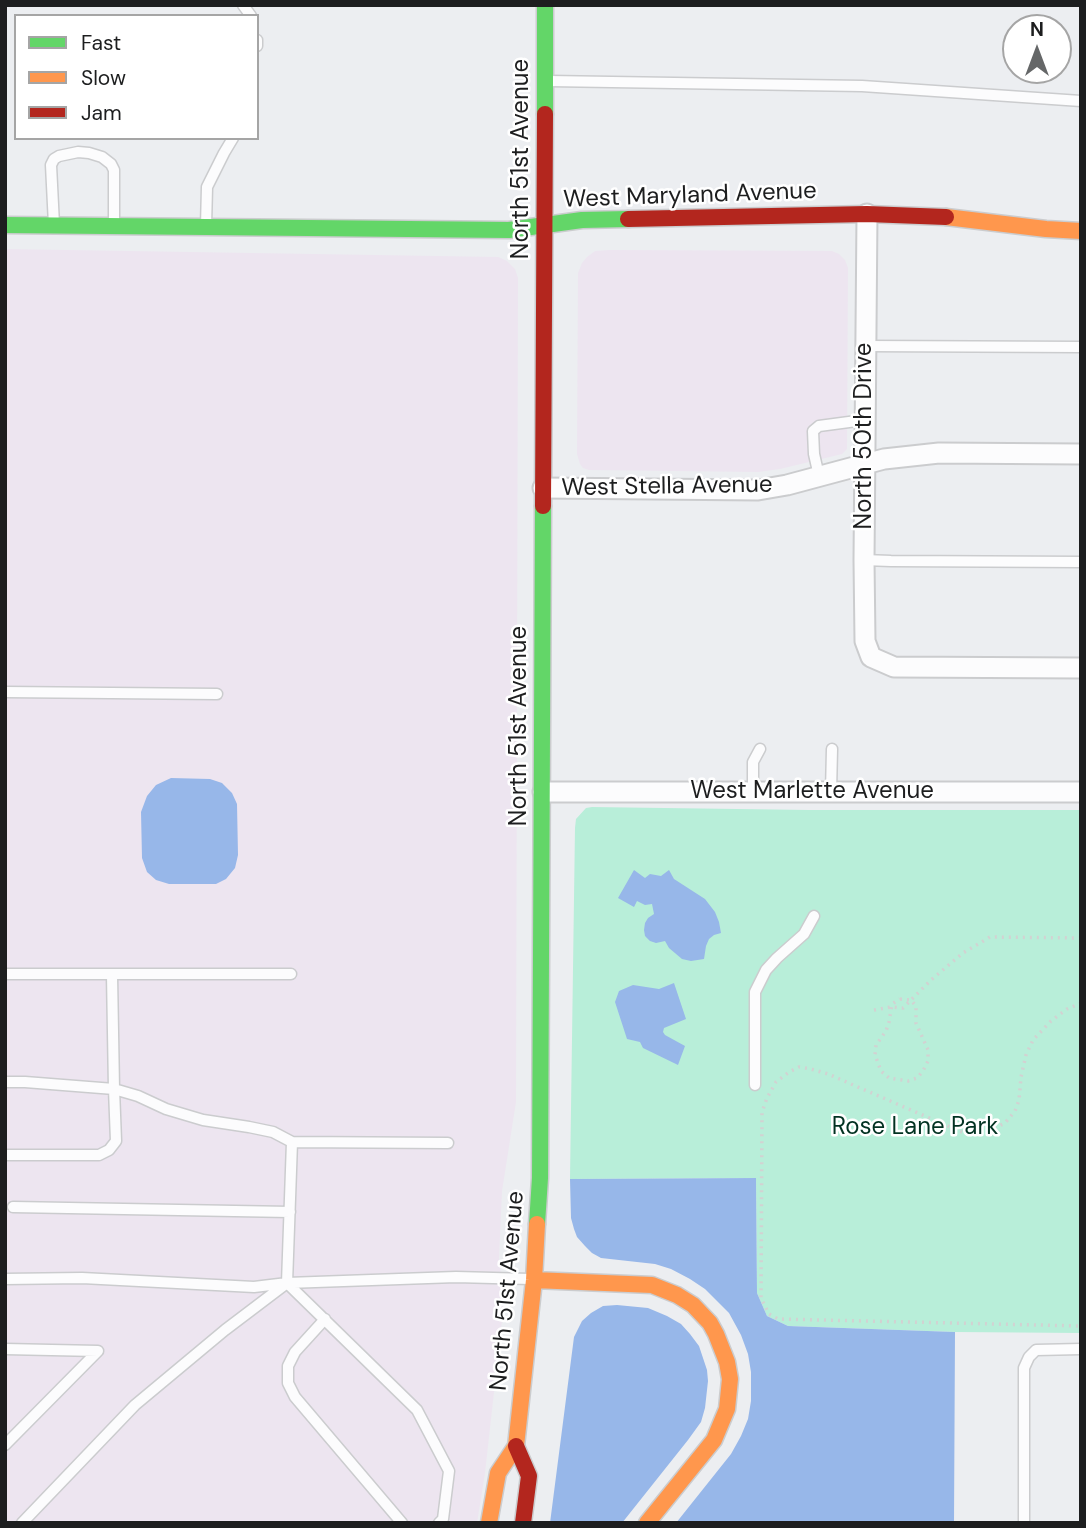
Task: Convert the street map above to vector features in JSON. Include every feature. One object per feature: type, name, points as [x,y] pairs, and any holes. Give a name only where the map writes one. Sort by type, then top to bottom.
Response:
[{"type":"main road","name":"North 51st Avenue","points":[[489,1523],[498,1473],[516,1446],[534,1280],[540,1178],[545,5]]},
{"type":"main road","name":"West Maryland Avenue","points":[[5,225],[509,230],[582,220],[866,214],[946,217],[1081,231]]},
{"type":"main road","points":[[534,1280],[652,1285],[693,1306],[716,1334],[727,1362],[730,1379],[724,1417],[714,1440],[647,1523]]},
{"type":"main road","name":"North 51st Avenue","points":[[516,1446],[529,1476],[523,1523]]},
{"type":"street","name":"North 50th Drive","points":[[866,214],[864,560],[866,641],[871,657],[894,667],[1081,668]]},
{"type":"street","name":"West Stella Avenue","points":[[543,488],[758,490],[884,459],[939,453],[1081,454]]},
{"type":"street","name":"West Marlette Avenue","points":[[543,792],[1081,792]]},
{"type":"lane","points":[[545,81],[862,86],[1081,102]]},
{"type":"lane","points":[[206,227],[207,187],[232,140]]},
{"type":"lane","points":[[54,225],[51,165],[59,156],[78,152],[89,153],[111,163],[114,170],[114,226]]},
{"type":"lane","points":[[866,346],[1081,347]]},
{"type":"lane","points":[[819,476],[812,440],[813,431],[819,426],[864,420]]},
{"type":"lane","points":[[864,560],[1081,562]]},
{"type":"lane","points":[[5,692],[217,694]]},
{"type":"lane","points":[[753,792],[753,762],[760,749]]},
{"type":"lane","points":[[831,792],[832,749]]},
{"type":"lane","points":[[755,1085],[755,992],[766,970],[804,934],[814,916]]},
{"type":"lane","points":[[5,974],[292,974]]},
{"type":"lane","points":[[5,1155],[99,1155],[109,1150],[116,1141],[112,975]]},
{"type":"lane","points":[[5,1082],[114,1089],[166,1109],[203,1120],[273,1132],[292,1142],[448,1143]]},
{"type":"lane","points":[[292,1142],[287,1283],[417,1409],[449,1471],[443,1519],[439,1523]]},
{"type":"lane","points":[[13,1207],[290,1212]]},
{"type":"lane","points":[[5,1279],[82,1278],[254,1287],[287,1283],[456,1277],[534,1280]]},
{"type":"lane","points":[[22,1523],[135,1405],[225,1330],[287,1283]]},
{"type":"lane","points":[[325,1319],[295,1352],[288,1366],[288,1383],[295,1397],[402,1523]]},
{"type":"lane","points":[[5,1349],[98,1351],[5,1445]]},
{"type":"lane","points":[[1024,1523],[1024,1368],[1028,1357],[1036,1350],[1081,1349]]},
{"type":"path","points":[[874,1010],[903,1008],[963,953],[990,937],[1081,938]]},
{"type":"path","points":[[900,999],[911,1000],[916,1006],[916,1023],[928,1050],[928,1061],[923,1071],[917,1078],[908,1081],[889,1078],[881,1071],[875,1055],[876,1045],[889,1022],[891,1007],[900,999]]},
{"type":"path","points":[[1081,1003],[1051,1021],[1033,1040],[1026,1055],[1015,1111],[1005,1123],[989,1130],[964,1133],[811,1069],[799,1067],[776,1082],[762,1112],[761,1298],[769,1314],[778,1319],[1081,1326]]},
{"type":"shaded area","points":[[5,249],[498,257],[515,269],[518,278],[516,1102],[502,1191],[499,1258],[504,1302],[477,1523],[5,1523]]},
{"type":"shaded area","points":[[595,251],[832,251],[839,254],[848,268],[847,449],[842,454],[758,472],[583,468],[577,454],[578,273],[582,263]]},
{"type":"green space","name":"Rose Lane Park","points":[[586,808],[1081,810],[1081,1333],[788,1326],[767,1316],[757,1293],[756,1178],[570,1179],[575,828],[576,819]]},
{"type":"water","points":[[171,778],[210,779],[222,783],[232,793],[237,804],[238,855],[235,868],[226,879],[216,884],[169,884],[156,880],[147,872],[142,858],[141,812],[147,796],[156,785]]},
{"type":"water","points":[[634,870],[645,878],[650,874],[661,876],[669,870],[674,879],[705,899],[715,912],[721,933],[709,939],[704,959],[682,959],[665,941],[656,943],[645,936],[645,923],[654,914],[652,904],[645,905],[637,901],[634,907],[618,898]]},
{"type":"water","points":[[674,983],[686,1019],[664,1028],[663,1032],[685,1046],[678,1065],[643,1048],[640,1042],[627,1039],[615,1002],[619,991],[633,985],[659,989]]},
{"type":"water","points":[[756,1178],[757,1293],[767,1316],[788,1326],[955,1332],[954,1523],[676,1523],[731,1454],[741,1436],[751,1401],[748,1354],[729,1313],[705,1289],[690,1279],[655,1264],[601,1258],[592,1253],[577,1237],[574,1229],[571,1218],[570,1179]]},
{"type":"water","points":[[603,1306],[648,1308],[667,1316],[681,1324],[699,1346],[708,1381],[701,1422],[622,1523],[550,1523],[574,1337],[582,1321],[591,1313]]},
{"type":"traffic: fast","points":[[545,5],[545,114]]},
{"type":"traffic: fast","points":[[5,225],[509,230],[582,220],[628,219]]},
{"type":"traffic: fast","points":[[537,1224],[540,1178],[543,506]]},
{"type":"traffic: slow","points":[[946,217],[1081,231]]},
{"type":"traffic: slow","points":[[489,1523],[498,1473],[516,1446],[534,1280],[537,1224]]},
{"type":"traffic: slow","points":[[534,1280],[652,1285],[693,1305],[710,1323],[716,1334],[727,1362],[730,1379],[727,1409],[714,1440],[647,1523]]},
{"type":"traffic: jam","points":[[543,506],[545,114]]},
{"type":"traffic: jam","points":[[628,219],[867,214],[946,217]]},
{"type":"traffic: jam","points":[[516,1446],[529,1476],[523,1523]]}]
